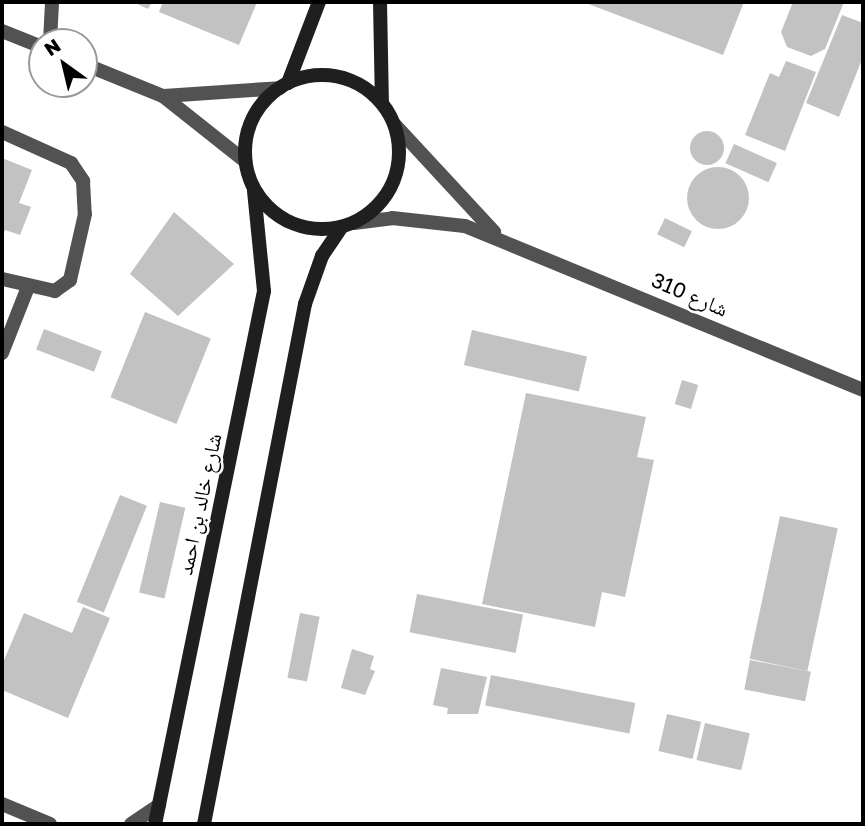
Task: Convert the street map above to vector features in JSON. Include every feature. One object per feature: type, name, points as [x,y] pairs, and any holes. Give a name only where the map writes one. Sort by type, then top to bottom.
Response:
[{"type":"main road","points":[[319,2],[284,85],[252,120],[245,161],[254,190],[282,219],[321,230],[348,225]]},
{"type":"main road","points":[[380,2],[382,103]]},
{"type":"main road","points":[[204,824],[305,304],[322,256],[348,225],[389,192],[399,159],[395,125],[382,103],[348,79],[307,76],[284,85]]},
{"type":"main road","name":"شارع خالد بن احمد","points":[[155,824],[264,291],[254,190]]},
{"type":"street","points":[[51,28],[52,2]]},
{"type":"street","points":[[2,30],[28,41]]},
{"type":"street","points":[[98,70],[163,96],[245,161]]},
{"type":"street","points":[[163,96],[221,97],[284,85]]},
{"type":"street","name":"شارع 310","points":[[395,125],[501,238]]},
{"type":"street","points":[[2,132],[71,163],[83,181],[85,214],[71,280],[55,291],[2,279]]},
{"type":"street","name":"شارع 310","points":[[348,225],[429,219],[501,238],[863,390]]},
{"type":"street","points":[[2,353],[28,287]]},
{"type":"street","points":[[2,804],[50,824]]},
{"type":"street","points":[[131,824],[159,805]]},
{"type":"building","points":[[133,2],[152,2],[148,9]]},
{"type":"building","points":[[163,2],[257,2],[239,45],[159,12]]},
{"type":"building","points":[[583,2],[744,2],[723,55]]},
{"type":"building","points":[[793,2],[844,2],[825,49],[811,56],[787,47],[781,32]]},
{"type":"building","points":[[842,15],[863,23],[863,57],[839,117],[806,103]]},
{"type":"building","points":[[786,61],[816,72],[785,151],[745,135],[770,73],[779,77]]},
{"type":"building","points":[[707,131],[719,136],[724,148],[719,160],[707,165],[695,160],[690,148],[695,136]]},
{"type":"building","points":[[734,144],[777,163],[768,182],[725,163]]},
{"type":"building","points":[[2,158],[32,170],[19,203],[31,207],[20,235],[5,230],[2,238]]},
{"type":"building","points":[[718,167],[740,176],[749,198],[740,220],[718,229],[696,220],[687,198],[696,176]]},
{"type":"building","points":[[174,212],[234,264],[178,316],[130,274]]},
{"type":"building","points":[[665,218],[692,231],[684,247],[657,234]]},
{"type":"building","points":[[145,312],[211,339],[176,424],[111,397]]},
{"type":"building","points":[[44,329],[102,351],[94,372],[36,350]]},
{"type":"building","points":[[472,330],[587,357],[579,392],[464,365]]},
{"type":"building","points":[[682,380],[698,385],[691,409],[675,404]]},
{"type":"building","points":[[526,393],[646,417],[637,457],[654,460],[625,597],[602,592],[595,627],[482,604]]},
{"type":"building","points":[[120,495],[147,506],[104,612],[77,602]]},
{"type":"building","points":[[160,502],[185,508],[164,598],[139,593]]},
{"type":"building","points":[[780,516],[838,528],[807,671],[750,659]]},
{"type":"building","points":[[417,594],[523,615],[516,653],[410,632]]},
{"type":"building","points":[[83,607],[110,618],[68,718],[2,690],[2,665],[24,613],[72,633]]},
{"type":"building","points":[[300,613],[320,617],[307,682],[287,678]]},
{"type":"building","points":[[352,649],[374,656],[370,669],[375,671],[365,695],[341,688]]},
{"type":"building","points":[[750,660],[811,672],[805,701],[744,689]]},
{"type":"building","points":[[441,668],[487,677],[478,714],[447,714],[448,708],[433,705]]},
{"type":"building","points":[[491,675],[635,703],[629,733],[485,705]]},
{"type":"building","points":[[667,714],[701,722],[693,759],[658,751]]},
{"type":"building","points":[[705,723],[750,733],[741,770],[696,760]]}]
